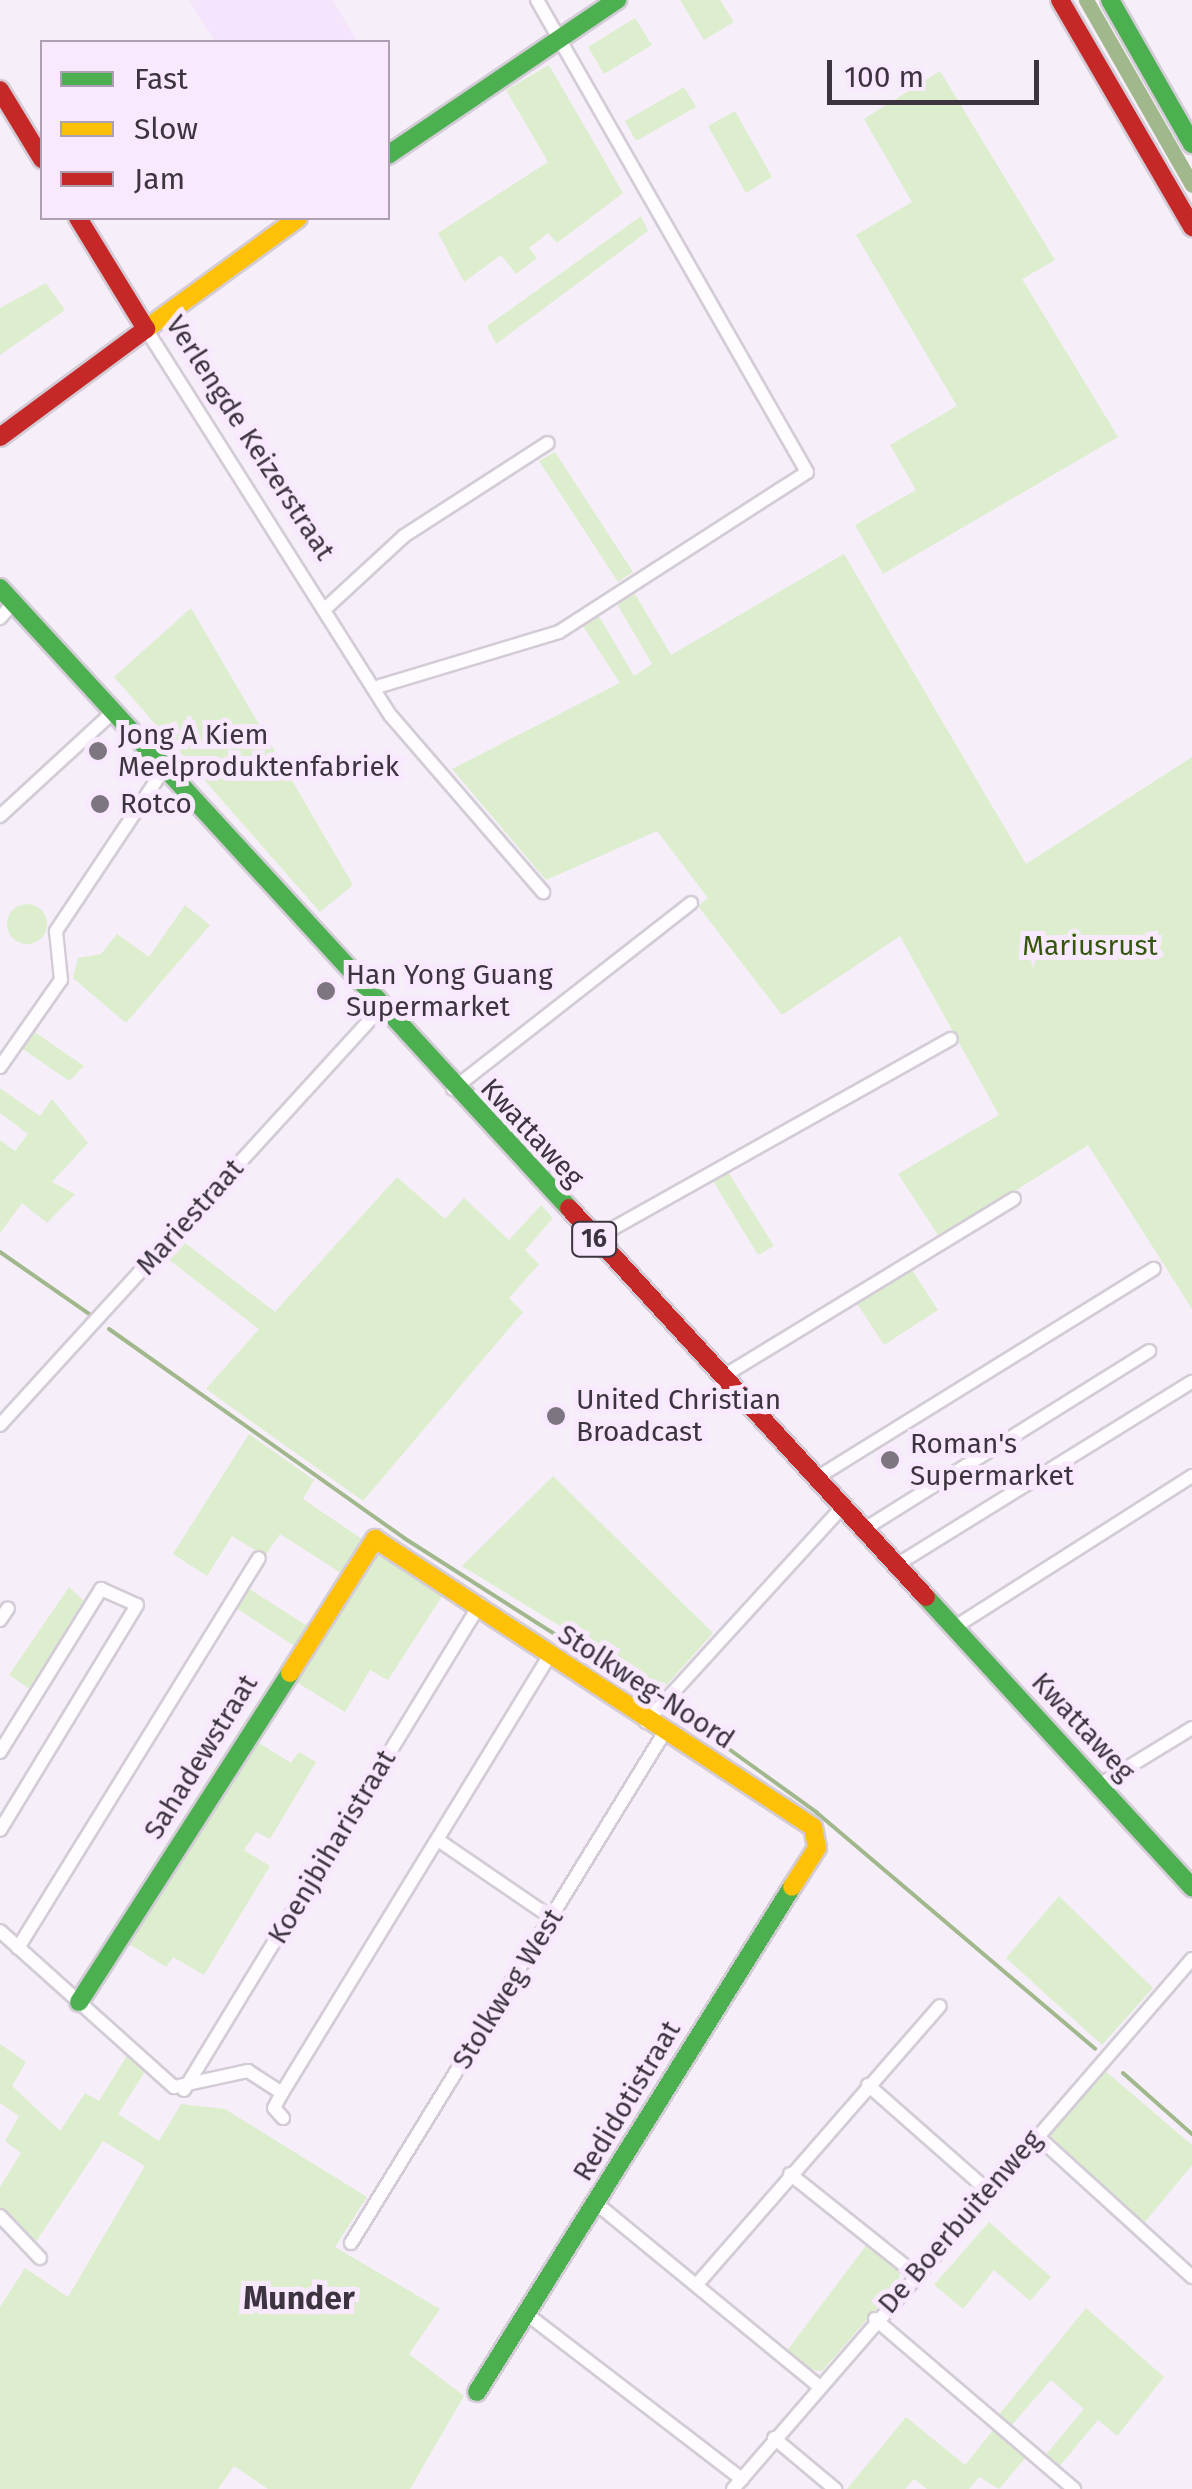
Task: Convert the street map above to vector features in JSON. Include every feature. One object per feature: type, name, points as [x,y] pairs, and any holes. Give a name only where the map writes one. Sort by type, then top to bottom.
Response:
[{"type":"main road","points":[[390,154],[557,36],[617,0]]},
{"type":"main road","points":[[1060,0],[1192,227]]},
{"type":"main road","points":[[1113,1],[1192,144]]},
{"type":"main road","points":[[0,90],[40,156]]},
{"type":"main road","name":"Verlengde Keizerstraat","points":[[79,220],[146,329]]},
{"type":"main road","points":[[0,437],[295,220]]},
{"type":"main road","name":"Kwattaweg","points":[[6,596],[114,711],[380,1010],[866,1528],[1192,1888]]},
{"type":"main road","name":"Stolkweg-Noord","points":[[370,1541],[444,1579],[548,1658],[818,1837]]},
{"type":"main road","name":"Sahadewstraat","points":[[79,2002],[370,1541]]},
{"type":"main road","name":"Redidotistraat","points":[[477,2392],[597,2204],[818,1837]]},
{"type":"street","points":[[380,686],[559,632],[807,472],[537,0]]},
{"type":"street","name":"Verlengde Keizerstraat","points":[[146,329],[380,686],[391,716],[544,892]]},
{"type":"street","points":[[326,608],[404,536],[548,443]]},
{"type":"street","points":[[0,618],[6,596]]},
{"type":"street","points":[[0,816],[114,711]]},
{"type":"street","points":[[0,1067],[61,980],[56,931],[164,768]]},
{"type":"street","points":[[453,1089],[691,903]]},
{"type":"street","name":"Mariestraat","points":[[0,1425],[380,1010]]},
{"type":"street","points":[[594,1239],[951,1039]]},
{"type":"street","points":[[722,1377],[1014,1198]]},
{"type":"street","points":[[818,1477],[1154,1269]]},
{"type":"street","points":[[866,1528],[1149,1350]]},
{"type":"street","points":[[898,1564],[1192,1382]]},
{"type":"street","points":[[955,1627],[1192,1476]]},
{"type":"street","points":[[646,1722],[844,1505]]},
{"type":"street","points":[[18,1948],[259,1558]]},
{"type":"street","points":[[0,1752],[101,1589],[138,1611],[0,1830]]},
{"type":"street","name":"Koenjbiharistraat","points":[[184,2090],[480,1604]]},
{"type":"street","points":[[283,2118],[274,2108],[282,2093],[548,1658]]},
{"type":"street","points":[[1099,1784],[1192,1728]]},
{"type":"street","name":"Stolkweg West","points":[[350,2243],[664,1733]]},
{"type":"street","points":[[438,1840],[552,1918]]},
{"type":"street","points":[[0,1931],[184,2090],[220,2071],[248,2071],[282,2093]]},
{"type":"street","name":"De Boerbuitenweg","points":[[738,2484],[914,2273],[1192,1959]]},
{"type":"street","points":[[699,2282],[940,2006]]},
{"type":"street","points":[[868,2086],[987,2190]]},
{"type":"street","points":[[1036,2135],[1192,2276]]},
{"type":"street","points":[[790,2174],[914,2273]]},
{"type":"street","points":[[597,2204],[699,2282],[818,2385]]},
{"type":"street","points":[[0,2216],[40,2258]]},
{"type":"street","points":[[528,2314],[738,2484]]},
{"type":"street","points":[[875,2319],[1074,2489]]},
{"type":"street","points":[[774,2438],[835,2489]]},
{"type":"shaded area","points":[[189,0],[333,0],[356,40],[214,40]]},
{"type":"green space","points":[[680,0],[720,0],[734,22],[704,40]]},
{"type":"green space","points":[[635,18],[652,45],[604,74],[588,47]]},
{"type":"green space","points":[[549,65],[623,193],[557,243],[548,233],[529,248],[537,258],[516,274],[501,255],[464,282],[438,233],[548,162],[506,90]]},
{"type":"green space","points":[[940,71],[1055,260],[1022,279],[1118,437],[883,574],[855,525],[916,490],[890,445],[957,406],[856,235],[912,202],[864,119]]},
{"type":"green space","points":[[684,87],[696,107],[636,141],[625,121]]},
{"type":"green space","points":[[735,111],[772,177],[746,193],[708,126]]},
{"type":"green space","points":[[641,216],[648,231],[496,344],[487,326]]},
{"type":"green space","points":[[46,283],[65,310],[0,355],[0,308]]},
{"type":"green space","points":[[555,452],[633,572],[618,582],[539,461]]},
{"type":"green space","name":"Mariusrust","points":[[844,554],[1026,864],[1192,757],[1192,1309],[1088,1145],[940,1238],[898,1174],[999,1115],[900,936],[782,1015],[698,906],[708,898],[657,831],[546,880],[452,769],[620,683],[581,623],[597,613],[634,676],[652,664],[617,604],[635,594],[671,655]]},
{"type":"green space","points":[[191,608],[353,885],[320,912],[114,677]]},
{"type":"green space","points":[[27,904],[41,910],[47,924],[41,938],[27,944],[13,938],[7,924],[13,910]]},
{"type":"green space","points":[[185,905],[210,925],[126,1023],[73,978],[78,958],[101,954],[117,934],[149,957]]},
{"type":"green space","points":[[33,1031],[84,1066],[69,1081],[20,1047]]},
{"type":"green space","points":[[0,1088],[40,1116],[52,1099],[88,1143],[52,1182],[75,1194],[47,1223],[22,1203],[0,1233],[0,1140],[15,1151],[28,1134],[0,1113]]},
{"type":"green space","points":[[728,1172],[774,1246],[758,1255],[713,1181]]},
{"type":"green space","points":[[397,1177],[445,1219],[464,1198],[509,1240],[541,1205],[553,1218],[525,1250],[539,1264],[509,1298],[523,1312],[363,1501],[206,1389],[259,1329],[164,1256],[180,1239],[275,1312]]},
{"type":"green space","points":[[910,1267],[938,1310],[884,1345],[856,1302]]},
{"type":"green space","points":[[249,1434],[314,1480],[303,1499],[362,1539],[341,1573],[280,1534],[265,1556],[232,1536],[207,1576],[173,1554]]},
{"type":"green space","points":[[553,1476],[713,1633],[663,1689],[462,1566]]},
{"type":"green space","points":[[370,1540],[448,1587],[388,1680],[370,1670],[345,1712],[285,1675]]},
{"type":"green space","points":[[69,1587],[87,1604],[33,1691],[9,1675]]},
{"type":"green space","points":[[246,1587],[309,1627],[296,1647],[233,1606]]},
{"type":"green space","points":[[248,1736],[291,1763],[299,1752],[316,1762],[270,1839],[256,1832],[244,1850],[270,1866],[204,1975],[173,1957],[166,1967],[123,1940]]},
{"type":"green space","points":[[1059,1896],[1153,1988],[1102,2045],[1006,1958]]},
{"type":"green space","points":[[0,2044],[26,2062],[12,2086],[60,2131],[85,2093],[99,2101],[128,2054],[146,2070],[118,2114],[159,2141],[181,2104],[225,2109],[367,2197],[335,2247],[440,2309],[409,2354],[464,2396],[410,2489],[268,2489],[234,2466],[218,2489],[0,2489],[0,2307],[25,2268],[68,2297],[145,2166],[103,2141],[33,2246],[0,2211],[0,2187],[21,2153],[5,2141],[19,2116],[0,2103]]},
{"type":"green space","points":[[1104,2070],[1192,2145],[1192,2165],[1144,2223],[1049,2135]]},
{"type":"green space","points":[[989,2222],[1051,2277],[1030,2301],[994,2270],[963,2309],[934,2285]]},
{"type":"green space","points":[[868,2243],[900,2268],[899,2283],[822,2371],[807,2369],[786,2352]]},
{"type":"green space","points":[[1086,2308],[1164,2377],[1117,2436],[1098,2420],[1058,2468],[1044,2457],[1084,2409],[1051,2380],[1010,2427],[997,2417]]},
{"type":"green space","points":[[906,2417],[965,2465],[994,2429],[1027,2456],[999,2489],[979,2477],[969,2489],[927,2489],[914,2479],[905,2489],[847,2489]]},
{"type":"waterway","points":[[1086,0],[1192,185]]},
{"type":"waterway","points":[[0,1252],[92,1316]]},
{"type":"waterway","points":[[109,1329],[404,1538],[661,1702]]},
{"type":"waterway","points":[[672,1708],[816,1812],[1095,2049]]},
{"type":"waterway","points":[[1123,2073],[1192,2134]]},
{"type":"traffic: fast","points":[[390,154],[617,0]]},
{"type":"traffic: fast","points":[[1110,0],[1192,144]]},
{"type":"traffic: fast","points":[[0,588],[569,1208]]},
{"type":"traffic: fast","points":[[926,1597],[1192,1887]]},
{"type":"traffic: fast","points":[[79,2002],[290,1673]]},
{"type":"traffic: fast","points":[[477,2392],[792,1887]]},
{"type":"traffic: slow","points":[[146,329],[295,220]]},
{"type":"traffic: slow","points":[[290,1673],[375,1539],[813,1827],[817,1848],[792,1887]]},
{"type":"traffic: jam","points":[[1060,0],[1192,227]]},
{"type":"traffic: jam","points":[[0,90],[40,156]]},
{"type":"traffic: jam","points":[[0,437],[146,329],[79,220]]},
{"type":"traffic: jam","points":[[569,1208],[926,1597]]},
{"type":"place","name":"Jong A Kiem Meelproduktenfabriek","points":[[98,751]]},
{"type":"place","name":"Rotco","points":[[100,804]]},
{"type":"place","name":"Han Yong Guang Supermarket","points":[[326,991]]},
{"type":"place","name":"United Christian Broadcast","points":[[556,1416]]},
{"type":"place","name":"Roman's Supermarket","points":[[890,1460]]},
{"type":"district","name":"Munder","points":[[299,2298]]}]
